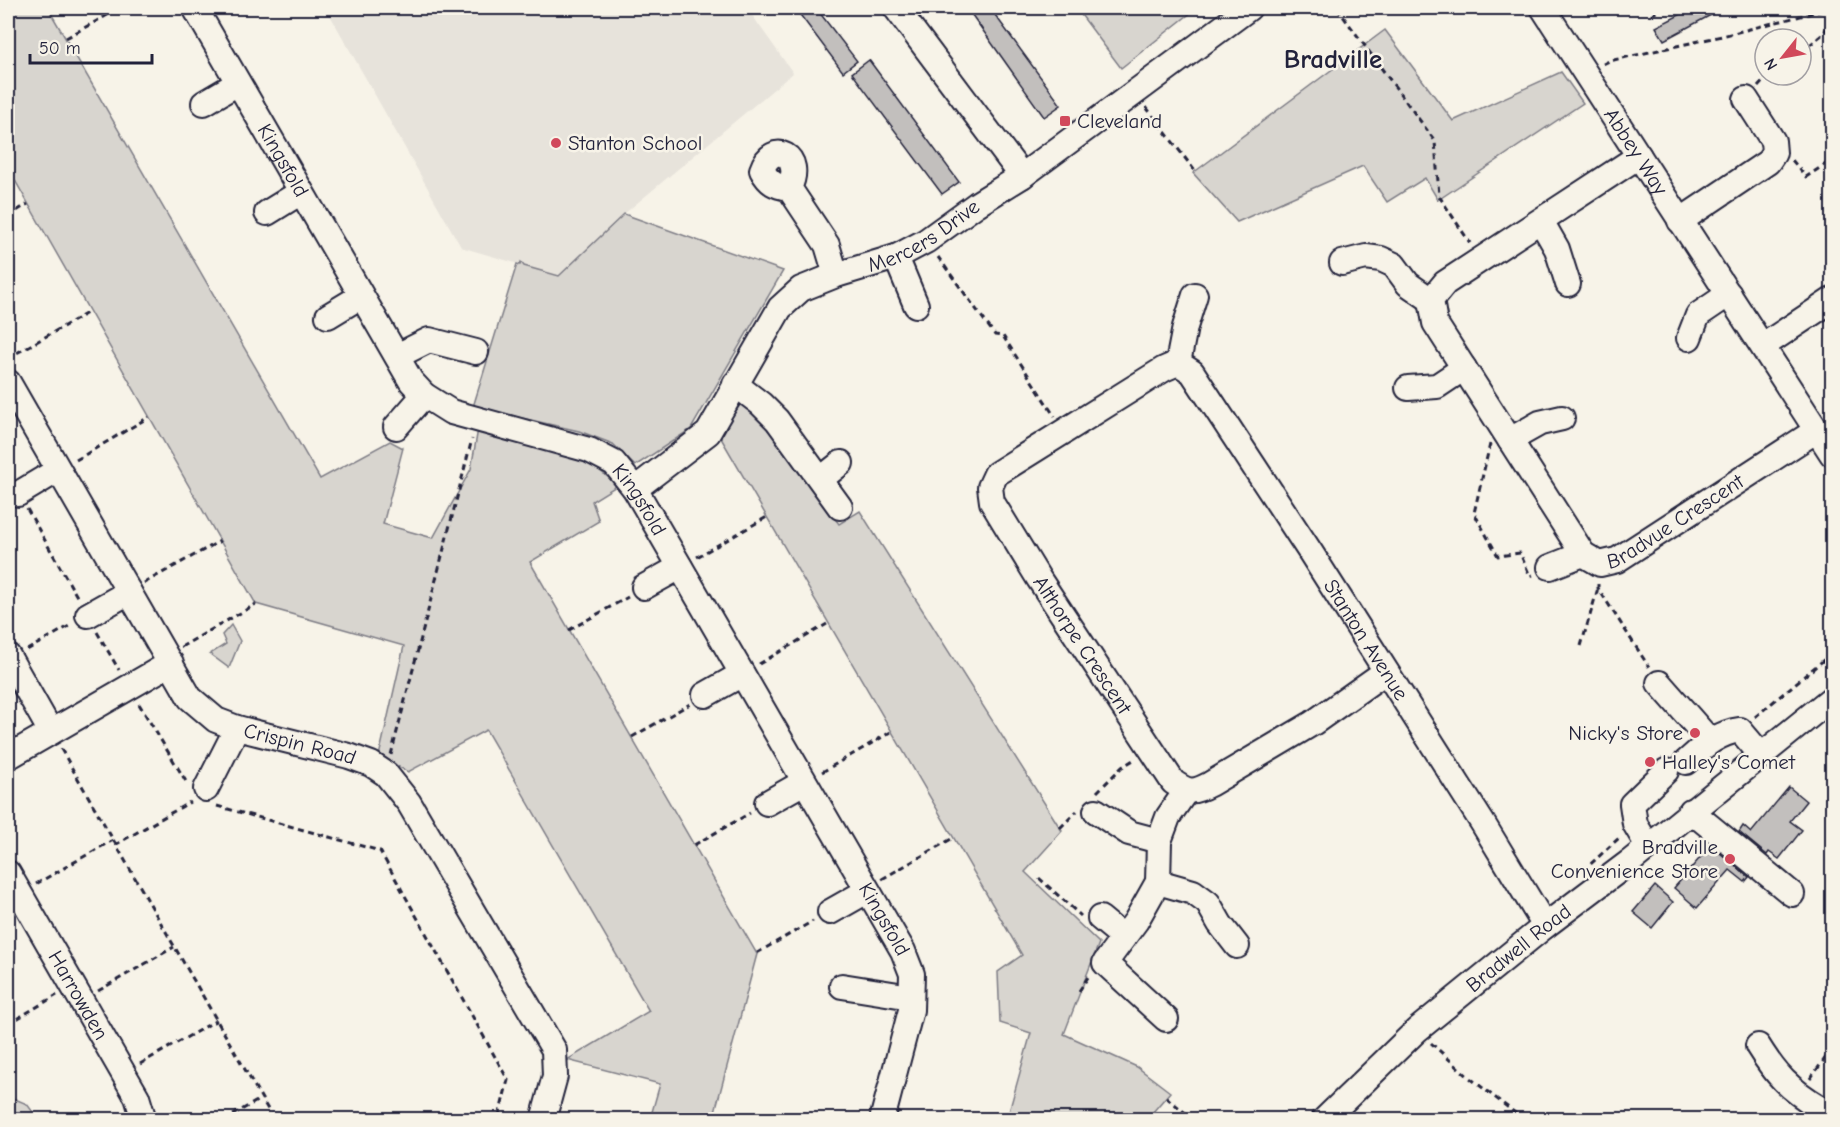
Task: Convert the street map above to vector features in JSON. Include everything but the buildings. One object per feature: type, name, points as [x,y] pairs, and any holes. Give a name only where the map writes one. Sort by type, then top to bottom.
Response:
[{"type":"street","name":"Kingsfold","points":[[195,8],[411,381],[424,395],[451,412],[589,450],[614,463],[635,489],[903,951],[912,974],[911,1010],[882,1119]]},
{"type":"street","points":[[896,8],[1022,176]]},
{"type":"street","name":"Mercers Drive","points":[[635,489],[708,433],[780,308],[801,290],[836,275],[896,257],[926,241],[976,204],[1022,176],[1249,8]]},
{"type":"street","name":"Abbey Way","points":[[1543,8],[1680,222],[1833,454]]},
{"type":"street","points":[[204,104],[238,83]]},
{"type":"street","points":[[1680,222],[1768,162],[1774,153],[1773,141],[1746,99]]},
{"type":"street","points":[[1342,263],[1366,257],[1381,259],[1394,265],[1408,284],[1431,300],[1446,283],[1639,156]]},
{"type":"street","points":[[789,188],[827,245],[836,275]]},
{"type":"street","points":[[267,213],[301,192]]},
{"type":"street","points":[[1541,221],[1557,249],[1568,284]]},
{"type":"street","points":[[896,257],[916,305]]},
{"type":"street","points":[[1689,338],[1698,315],[1729,294]]},
{"type":"street","points":[[1178,363],[1185,327],[1195,295]]},
{"type":"street","points":[[328,316],[361,296]]},
{"type":"street","name":"Bradvue Crescent","points":[[1431,300],[1435,323],[1507,436],[1591,559],[1617,560],[1817,430]]},
{"type":"street","points":[[1763,346],[1833,300]]},
{"type":"street","points":[[397,356],[429,340],[477,352]]},
{"type":"street","name":"Althorpe Crescent","points":[[1178,363],[1164,369],[996,474],[990,487],[992,502],[1045,588],[1173,782],[1186,791]]},
{"type":"street","name":"Stanton Avenue","points":[[1178,363],[1192,372],[1305,543],[1482,822],[1545,926]]},
{"type":"street","points":[[1408,388],[1437,386],[1464,368]]},
{"type":"street","name":"Crispin Road","points":[[8,382],[190,698],[216,720],[237,728],[349,756],[371,764],[386,774],[409,803],[554,1050],[555,1076],[543,1119]]},
{"type":"street","points":[[735,384],[777,420],[840,507]]},
{"type":"street","points":[[396,427],[424,395]]},
{"type":"street","points":[[1507,436],[1540,423],[1562,418]]},
{"type":"street","points":[[820,478],[842,462]]},
{"type":"street","points":[[18,494],[58,470]]},
{"type":"street","points":[[1550,567],[1591,559]]},
{"type":"street","points":[[644,587],[680,567]]},
{"type":"street","points":[[88,615],[129,592]]},
{"type":"street","points":[[9,658],[51,732]]},
{"type":"street","points":[[8,757],[129,687],[168,659]]},
{"type":"street","points":[[1166,1019],[1105,963],[1137,921],[1158,882],[1159,841],[1168,817],[1186,791],[1199,790],[1243,766],[1313,723],[1385,672]]},
{"type":"street","points":[[705,694],[742,674]]},
{"type":"street","points":[[1659,683],[1710,741]]},
{"type":"street","name":"Bradwell Road","points":[[1324,1119],[1418,1030],[1545,926],[1833,698]]},
{"type":"street","points":[[201,794],[237,728]]},
{"type":"street","points":[[1648,846],[1635,824],[1632,804],[1676,766],[1710,741],[1729,732],[1740,730],[1762,756]]},
{"type":"street","points":[[767,803],[804,782]]},
{"type":"street","points":[[1090,805],[1129,833],[1159,841]]},
{"type":"street","points":[[1691,811],[1792,894]]},
{"type":"street","name":"Harrowden","points":[[8,873],[14,898],[78,993],[137,1096],[144,1119]]},
{"type":"street","points":[[1158,882],[1193,892],[1208,903],[1237,946]]},
{"type":"street","points":[[830,912],[866,890]]},
{"type":"street","points":[[1100,918],[1123,937]]},
{"type":"street","points":[[843,986],[911,997]]},
{"type":"street","points":[[1758,1046],[1775,1073],[1800,1095],[1822,1106]]},
{"type":"path","points":[[66,38],[120,8]]},
{"type":"path","points":[[1337,8],[1435,141],[1439,196],[1481,260]]},
{"type":"path","points":[[1651,15],[1664,8]]},
{"type":"path","points":[[1586,73],[1609,61],[1722,36],[1832,8]]},
{"type":"path","points":[[1813,42],[1833,21]]},
{"type":"path","points":[[1134,92],[1196,171]]},
{"type":"path","points":[[1774,153],[1790,157],[1806,177],[1833,160]]},
{"type":"path","points":[[8,216],[28,204]]},
{"type":"path","points":[[926,241],[995,334],[1004,336],[1064,431]]},
{"type":"path","points":[[8,358],[89,312]]},
{"type":"path","points":[[58,470],[149,417]]},
{"type":"path","points":[[386,774],[477,420]]},
{"type":"path","points":[[1507,436],[1491,440],[1474,513],[1498,556],[1520,553],[1530,576],[1550,567]]},
{"type":"path","points":[[18,494],[129,687],[206,802],[380,851],[508,1080],[498,1119]]},
{"type":"path","points":[[680,567],[766,517]]},
{"type":"path","points":[[129,592],[220,541]]},
{"type":"path","points":[[1591,559],[1598,588],[1659,683]]},
{"type":"path","points":[[570,630],[644,587]]},
{"type":"path","points":[[1581,646],[1598,588]]},
{"type":"path","points":[[168,659],[256,604]]},
{"type":"path","points":[[9,658],[88,615]]},
{"type":"path","points":[[742,674],[828,624]]},
{"type":"path","points":[[632,737],[705,694]]},
{"type":"path","points":[[51,732],[274,1119]]},
{"type":"path","points":[[804,782],[891,732]]},
{"type":"path","points":[[1060,828],[1090,805],[1122,767],[1152,749]]},
{"type":"path","points":[[115,845],[201,794]]},
{"type":"path","points":[[694,845],[767,803]]},
{"type":"path","points":[[866,890],[953,838]]},
{"type":"path","points":[[14,898],[113,840]]},
{"type":"path","points":[[1039,878],[1083,918],[1100,918]]},
{"type":"path","points":[[757,953],[830,912]]},
{"type":"path","points":[[8,1024],[174,947]]},
{"type":"path","points":[[124,1074],[217,1020]]},
{"type":"path","points":[[1418,1030],[1441,1054],[1509,1110],[1524,1119]]},
{"type":"path","points":[[1166,1097],[1194,1119]]},
{"type":"path","points":[[224,1119],[262,1098]]},
{"type":"shaded area","points":[[8,8],[48,8],[320,479],[390,441],[403,448],[383,524],[433,538],[471,469],[478,429],[582,457],[618,485],[592,501],[599,521],[530,562],[757,954],[713,1119],[650,1119],[660,1084],[567,1060],[649,1011],[486,730],[408,772],[379,756],[404,646],[256,604],[8,168]]},
{"type":"shaded area","name":"Stanton School","points":[[326,8],[747,8],[793,73],[624,214],[559,276],[461,247]]},
{"type":"shaded area","points":[[1076,8],[1197,8],[1121,68]]},
{"type":"shaded area","points":[[1385,30],[1453,121],[1561,72],[1583,103],[1438,200],[1425,178],[1387,202],[1363,166],[1237,222],[1193,173]]},
{"type":"shaded area","points":[[624,214],[783,271],[691,429],[635,466],[613,444],[579,431],[473,407],[517,264],[520,265],[521,262],[524,266],[559,276]]},
{"type":"shaded area","points":[[745,399],[839,524],[860,511],[1062,831],[1025,872],[1099,943],[1064,1034],[1137,1067],[1170,1092],[1147,1119],[1007,1119],[1031,1033],[1000,1023],[998,972],[1022,955],[718,433]]},
{"type":"shaded area","points":[[231,625],[240,641],[229,668],[210,654],[226,644],[222,635]]},
{"type":"shaded area","points":[[8,1096],[27,1104],[38,1119],[8,1119]]},
{"type":"place","name":"Cleveland","points":[[1065,121]]},
{"type":"place","name":"Stanton School","points":[[556,143]]},
{"type":"place","name":"Nicky's Store","points":[[1695,733]]},
{"type":"place","name":"Halley's Comet","points":[[1650,762]]},
{"type":"place","name":"Bradville Convenience Store","points":[[1730,859]]},
{"type":"district","name":"Bradville","points":[[1333,59]]}]
